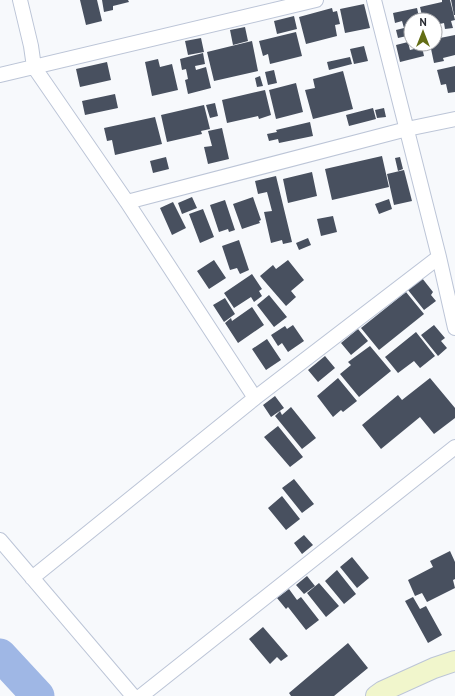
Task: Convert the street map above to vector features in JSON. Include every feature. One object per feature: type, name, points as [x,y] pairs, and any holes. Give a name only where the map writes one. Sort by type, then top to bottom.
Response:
[{"type":"street","points":[[20,0],[31,46],[34,67],[127,202],[255,398]]},
{"type":"street","points":[[0,75],[316,0]]},
{"type":"street","points":[[374,0],[439,257],[455,328]]},
{"type":"street","points":[[127,202],[407,129],[455,119]]},
{"type":"street","points":[[32,578],[255,398],[439,257]]},
{"type":"street","points":[[142,696],[455,447]]},
{"type":"street","points":[[0,540],[134,696]]},
{"type":"street","points":[[376,696],[434,668],[455,661]]},
{"type":"building","points":[[80,0],[97,0],[102,21],[86,25]]},
{"type":"building","points":[[102,0],[128,0],[129,2],[113,6],[113,10],[104,12]]},
{"type":"building","points":[[442,0],[450,0],[455,20],[451,21],[453,28],[445,29],[443,23],[443,12],[421,12],[420,7],[442,2]]},
{"type":"building","points":[[451,0],[455,0],[455,15],[454,15]]},
{"type":"building","points":[[364,4],[370,28],[345,33],[340,9]]},
{"type":"building","points":[[332,8],[333,12],[337,11],[340,24],[335,25],[337,36],[306,44],[299,17]]},
{"type":"building","points":[[417,8],[418,12],[403,12],[403,24],[402,21],[395,23],[393,13]]},
{"type":"building","points":[[294,16],[297,29],[277,34],[274,21]]},
{"type":"building","points":[[245,27],[248,41],[233,45],[230,30]]},
{"type":"building","points":[[403,28],[403,37],[398,38],[396,30]]},
{"type":"building","points":[[296,32],[302,56],[270,64],[268,54],[263,56],[259,41]]},
{"type":"building","points":[[455,35],[455,55],[443,58],[444,61],[434,63],[432,52],[443,52],[443,37]]},
{"type":"building","points":[[201,38],[204,52],[188,55],[185,41]]},
{"type":"building","points":[[252,41],[258,71],[214,81],[207,52]]},
{"type":"building","points":[[403,43],[403,52],[423,52],[424,56],[400,62],[396,45]]},
{"type":"building","points":[[364,46],[368,61],[354,64],[350,49]]},
{"type":"building","points":[[203,53],[205,64],[195,66],[196,70],[206,67],[211,88],[188,94],[185,80],[188,79],[186,69],[182,70],[180,59]]},
{"type":"building","points":[[350,57],[352,64],[329,70],[327,62]]},
{"type":"building","points":[[158,59],[160,67],[172,64],[178,90],[152,96],[145,62]]},
{"type":"building","points":[[107,62],[111,80],[80,87],[76,69]]},
{"type":"building","points":[[455,66],[455,92],[448,93],[446,84],[441,85],[437,70]]},
{"type":"building","points":[[274,70],[277,83],[268,85],[265,72]]},
{"type":"building","points":[[343,71],[353,109],[313,119],[305,90],[315,88],[313,79]]},
{"type":"building","points":[[260,76],[263,86],[257,87],[255,78]]},
{"type":"building","points":[[296,83],[303,112],[276,119],[269,90]]},
{"type":"building","points":[[265,90],[271,115],[259,119],[258,116],[227,123],[222,100]]},
{"type":"building","points":[[115,94],[118,108],[85,115],[82,101]]},
{"type":"building","points":[[215,103],[218,116],[210,118],[206,105]]},
{"type":"building","points":[[204,105],[210,129],[201,131],[202,134],[167,142],[161,115]]},
{"type":"building","points":[[373,108],[376,119],[349,126],[346,115]]},
{"type":"building","points":[[384,108],[386,117],[377,118],[375,110]]},
{"type":"building","points":[[155,117],[162,144],[115,155],[112,140],[107,141],[104,128]]},
{"type":"building","points":[[310,122],[313,136],[279,143],[278,139],[269,141],[267,134],[277,132],[276,130]]},
{"type":"building","points":[[222,128],[229,159],[208,164],[204,147],[212,146],[208,131]]},
{"type":"building","points":[[382,156],[389,187],[332,200],[325,169]]},
{"type":"building","points":[[166,157],[169,169],[153,173],[150,161]]},
{"type":"building","points":[[400,157],[403,169],[398,171],[395,158]]},
{"type":"building","points":[[404,170],[412,201],[394,205],[387,174]]},
{"type":"building","points":[[312,172],[317,196],[288,203],[283,179]]},
{"type":"building","points":[[276,176],[292,242],[283,244],[282,240],[271,243],[264,212],[272,211],[267,192],[258,194],[255,181]]},
{"type":"building","points":[[192,197],[197,208],[182,214],[178,203]]},
{"type":"building","points":[[253,197],[261,220],[259,221],[260,223],[242,229],[233,204]]},
{"type":"building","points":[[389,199],[392,209],[379,214],[375,204]]},
{"type":"building","points":[[225,200],[235,230],[229,232],[228,229],[219,232],[210,205]]},
{"type":"building","points":[[173,202],[186,228],[172,235],[160,208]]},
{"type":"building","points":[[203,209],[214,237],[200,243],[189,214]]},
{"type":"building","points":[[333,216],[337,232],[321,236],[317,219]]},
{"type":"building","points":[[308,238],[311,245],[299,250],[296,243]]},
{"type":"building","points":[[239,240],[249,270],[240,274],[237,268],[230,270],[222,246]]},
{"type":"building","points":[[214,260],[226,278],[209,289],[197,271]]},
{"type":"building","points":[[288,260],[304,280],[291,291],[296,297],[286,306],[260,276],[273,265],[276,269]]},
{"type":"building","points":[[252,274],[262,289],[259,291],[262,296],[254,302],[251,297],[234,308],[224,293]]},
{"type":"building","points":[[422,278],[433,292],[431,295],[436,301],[424,310],[408,290]]},
{"type":"building","points":[[406,292],[424,314],[379,350],[361,328]]},
{"type":"building","points":[[269,295],[287,317],[274,327],[257,305]]},
{"type":"building","points":[[225,298],[235,314],[224,322],[213,305]]},
{"type":"building","points":[[252,307],[264,325],[238,343],[225,323],[231,318],[232,321]]},
{"type":"building","points":[[293,325],[304,341],[288,352],[282,343],[278,346],[271,335],[285,326],[287,329]]},
{"type":"building","points":[[434,325],[445,338],[441,341],[447,348],[438,356],[421,335]]},
{"type":"building","points":[[358,329],[368,341],[351,355],[341,343]]},
{"type":"building","points":[[416,332],[435,356],[420,368],[414,361],[398,373],[385,357]]},
{"type":"building","points":[[267,339],[281,360],[266,370],[252,349]]},
{"type":"building","points":[[370,346],[391,371],[359,397],[340,374],[351,365],[348,362]]},
{"type":"building","points":[[325,356],[335,368],[318,382],[308,370]]},
{"type":"building","points":[[338,378],[357,401],[343,412],[341,410],[333,417],[317,396]]},
{"type":"building","points":[[430,378],[455,408],[455,418],[434,434],[420,417],[381,449],[362,425],[398,395],[402,400]]},
{"type":"building","points":[[275,396],[284,408],[271,417],[263,405]]},
{"type":"building","points":[[291,407],[316,438],[302,449],[275,416],[280,411],[282,415]]},
{"type":"building","points":[[278,426],[303,457],[290,467],[264,437]]},
{"type":"building","points":[[294,479],[314,504],[302,513],[282,488]]},
{"type":"building","points":[[282,496],[300,519],[286,530],[268,508]]},
{"type":"building","points":[[304,535],[313,545],[302,554],[294,543]]},
{"type":"building","points":[[450,551],[455,562],[455,579],[453,580],[455,588],[427,602],[422,593],[415,596],[408,580],[433,567],[430,561]]},
{"type":"building","points":[[352,557],[369,578],[357,588],[340,567]]},
{"type":"building","points":[[337,570],[356,594],[344,604],[325,581]]},
{"type":"building","points":[[307,576],[315,586],[304,594],[296,585]]},
{"type":"building","points":[[319,583],[339,606],[326,617],[307,593]]},
{"type":"building","points":[[289,589],[297,600],[301,597],[319,620],[306,630],[288,607],[286,609],[277,598]]},
{"type":"building","points":[[413,597],[420,609],[426,606],[442,635],[428,643],[405,601]]},
{"type":"building","points":[[263,627],[288,656],[281,661],[277,657],[270,664],[249,639]]},
{"type":"building","points":[[348,643],[368,668],[334,696],[291,696],[289,693]]},
{"type":"waterway","points":[[0,655],[38,696]]}]
